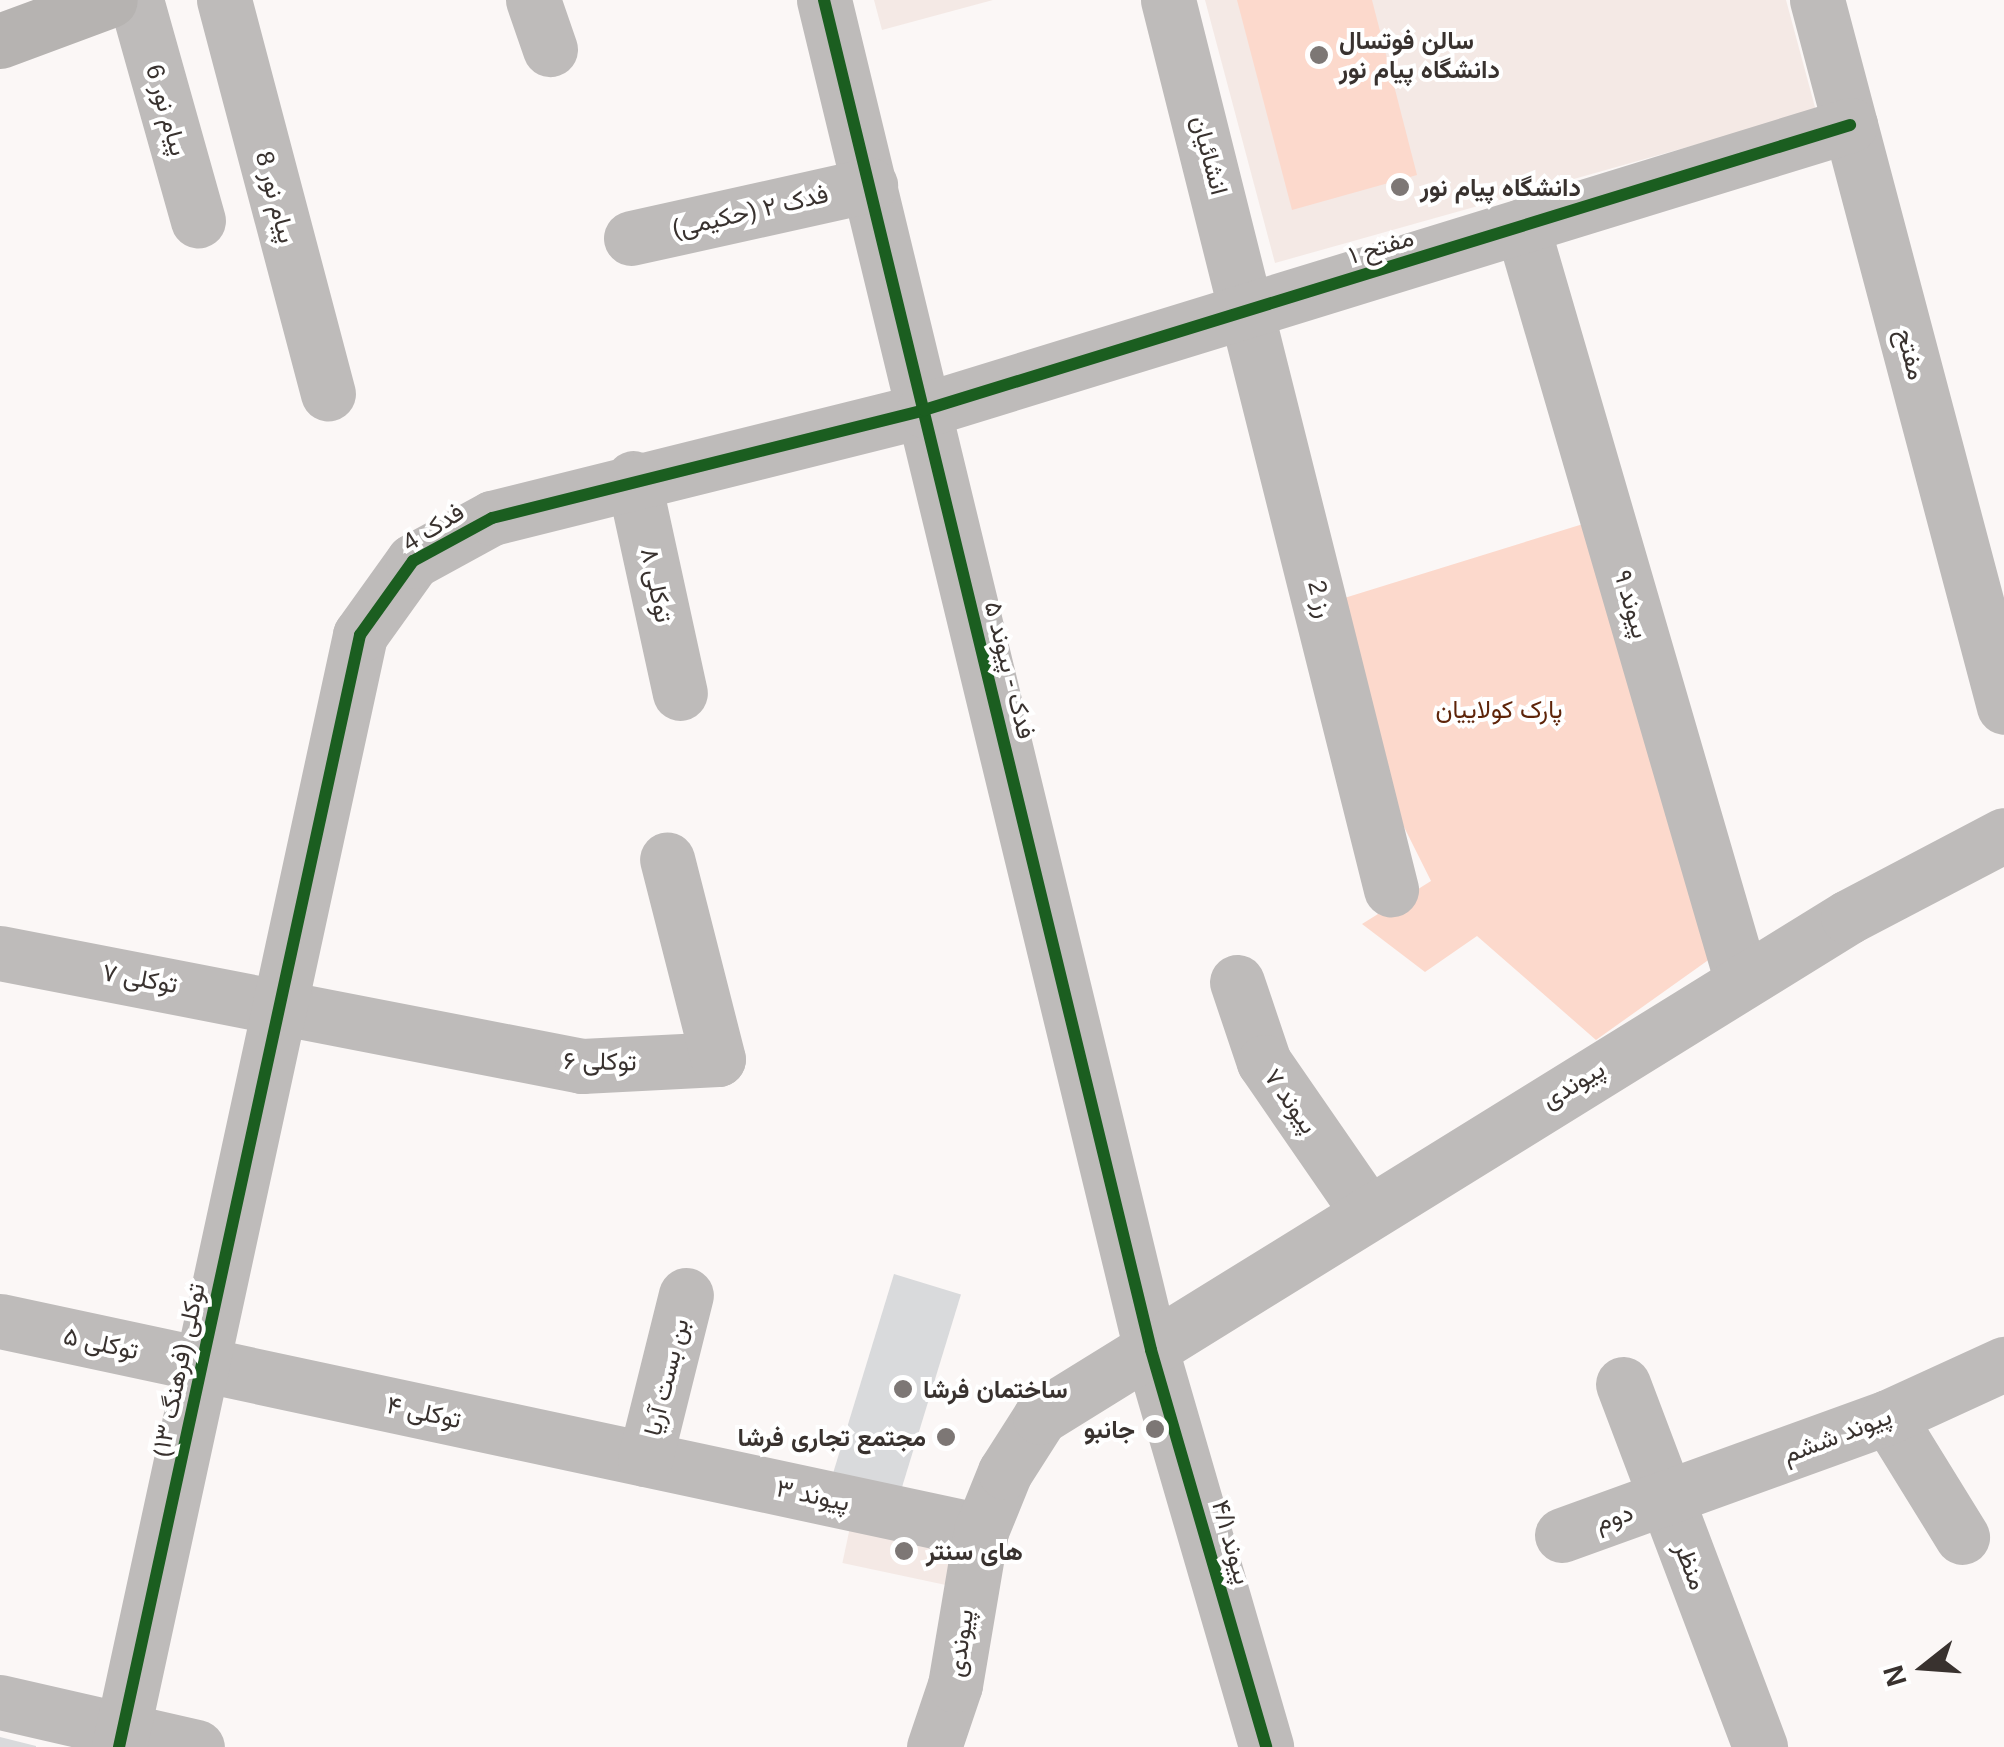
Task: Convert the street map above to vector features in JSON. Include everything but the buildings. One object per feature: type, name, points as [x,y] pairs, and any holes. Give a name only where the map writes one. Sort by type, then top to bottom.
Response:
[{"type":"main road","points":[[0,40],[110,0]]},
{"type":"street","name":"پیام نور 6","points":[[136,0],[198,220]]},
{"type":"street","name":"پیام نور 8","points":[[224,0],[328,393]]},
{"type":"street","name":"فدک - پیوند ۵","points":[[824,0],[1152,1350]]},
{"type":"street","name":"انشائیان","points":[[1168,0],[1251,310]]},
{"type":"street","name":"مفتح","points":[[1818,0],[2004,707]]},
{"type":"street","name":"مفتح ۱","points":[[924,410],[1850,125]]},
{"type":"street","name":"فدک ۲ (حکیمی)","points":[[631,238],[870,185]]},
{"type":"street","name":"پیوند ۹","points":[[1522,226],[1742,982]]},
{"type":"street","name":"رز 2","points":[[1251,310],[1391,888]]},
{"type":"street","name":"فدک 4","points":[[281,1002],[360,635],[413,561],[492,518],[633,478],[924,410]]},
{"type":"street","name":"توکلی ۸","points":[[633,478],[680,693]]},
{"type":"street","name":"پیوندی","points":[[934,1747],[955,1685],[982,1531],[1005,1472],[1040,1417],[1152,1350],[1366,1210],[1999,830]]},
{"type":"street","name":"توکلی ۶","points":[[281,1002],[582,1066],[718,1059],[667,859]]},
{"type":"street","name":"توکلی ۷","points":[[0,953],[281,1002]]},
{"type":"street","name":"پیوند ۷","points":[[1237,982],[1264,1062],[1366,1210]]},
{"type":"street","name":"توکلی (فرهنگ ۱۳)","points":[[121,1739],[281,1002]]},
{"type":"street","points":[[1078,1392],[1130,1391],[1175,1423],[1213,1310],[1159,1298],[1129,1257]]},
{"type":"street","name":"بن بست آریا","points":[[645,1460],[686,1295]]},
{"type":"street","name":"توکلی ۵","points":[[0,1321],[202,1365]]},
{"type":"street","name":"پیوند ۴/۱","points":[[1152,1350],[1266,1747]]},
{"type":"street","name":"پیوند ششم","points":[[1666,1499],[1888,1417],[2004,1364]]},
{"type":"street","name":"توکلی ۴","points":[[202,1365],[645,1460]]},
{"type":"street","name":"منظر","points":[[1623,1384],[1760,1747]]},
{"type":"street","points":[[1888,1417],[1962,1537]]},
{"type":"street","name":"پیوند ۳","points":[[645,1460],[982,1531]]},
{"type":"street","name":"دوم","points":[[1562,1535],[1666,1499]]},
{"type":"street","points":[[0,1702],[121,1739],[197,1747]]},
{"type":"shaded area","points":[[874,0],[993,0],[882,30]]},
{"type":"shaded area","name":"دانشگاه پیام نور","points":[[1205,0],[1786,0],[1816,111],[1275,263]]},
{"type":"shaded area","name":"های سنتر","points":[[853,1513],[964,1536],[953,1586],[842,1563]]},
{"type":"green space","name":"سالن فوتسال دانشگاه پیام نور","points":[[1237,0],[1372,0],[1417,175],[1292,210]]},
{"type":"green space","name":"پارک کولاییان","points":[[1583,524],[1714,956],[1596,1040],[1477,936],[1425,972],[1362,924],[1431,881],[1375,769],[1325,604]]},
{"type":"cycle path","points":[[824,0],[1151,1350],[1266,1747]]},
{"type":"cycle path","points":[[119,1747],[360,635],[413,561],[492,518],[924,410],[1850,125]]},
{"type":"place","name":"سالن فوتسال دانشگاه پیام نور","points":[[1319,55]]},
{"type":"place","name":"دانشگاه پیام نور","points":[[1400,187]]},
{"type":"place","name":"ساختمان فرشا","points":[[903,1389]]},
{"type":"place","name":"جانبو","points":[[1155,1429]]},
{"type":"place","name":"مجتمع تجاری فرشا","points":[[946,1437]]},
{"type":"place","name":"های سنتر","points":[[904,1551]]}]
